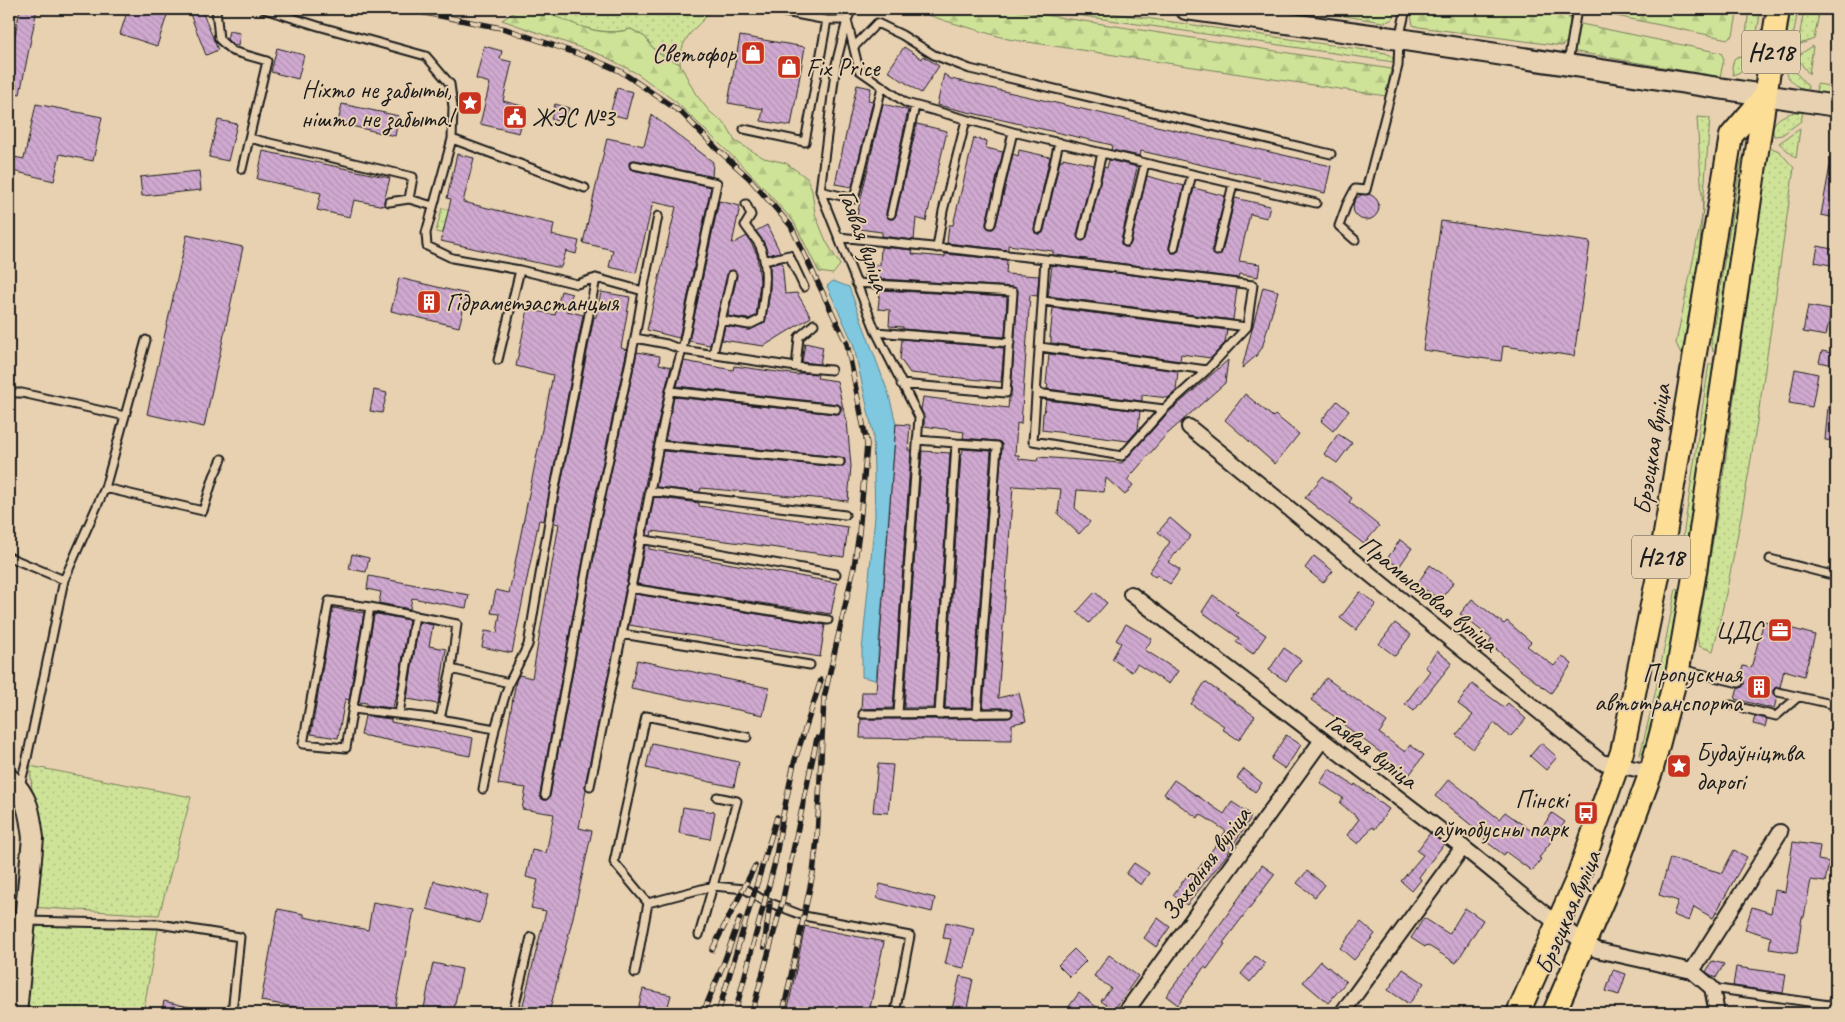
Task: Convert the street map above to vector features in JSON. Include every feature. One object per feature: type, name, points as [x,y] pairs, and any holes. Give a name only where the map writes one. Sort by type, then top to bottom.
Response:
[{"type":"main road","name":"Брэсцкая вуліца","points":[[1554,1013],[1611,881],[1651,772],[1678,668],[1697,562],[1778,9]]},
{"type":"main road","name":"Брэсцкая вуліца","points":[[1518,1013],[1576,882],[1618,765],[1624,743],[1658,576],[1731,136],[1765,96]]},
{"type":"street","points":[[1186,9],[1399,39],[1836,106]]},
{"type":"street","name":"Прамысловая вуліца","points":[[1189,427],[1601,762],[1651,772]]},
{"type":"street","name":"Гаявая вуліца","points":[[1131,594],[1585,942],[1598,950],[1692,971]]},
{"type":"street","name":"Заходняя вуліца","points":[[1125,1013],[1322,740]]},
{"type":"street","points":[[14,784],[29,809],[33,838],[25,921],[18,965],[16,1013]]},
{"type":"street","points":[[1717,1013],[1712,988],[1692,971],[1780,832]]},
{"type":"street","points":[[1342,1013],[1463,847]]},
{"type":"lane","points":[[216,9],[219,39],[232,52],[267,61],[242,169]]},
{"type":"lane","points":[[264,9],[426,56],[450,84],[453,107],[452,139],[426,233],[427,246],[452,258],[520,270],[577,284],[596,278],[642,291]]},
{"type":"lane","points":[[769,9],[827,20],[847,20],[859,70],[906,103],[1013,132],[1316,204]]},
{"type":"lane","name":"Гаявая вуліца","points":[[852,9],[847,20],[836,64],[820,191],[876,332],[919,417],[917,440]]},
{"type":"lane","points":[[1355,240],[1339,226],[1346,204],[1355,189],[1366,190],[1398,66],[1399,39],[1406,9]]},
{"type":"lane","points":[[1568,66],[1578,9]]},
{"type":"lane","points":[[744,130],[805,142],[827,20]]},
{"type":"lane","points":[[854,47],[877,23],[934,54],[970,69],[1331,154]]},
{"type":"lane","points":[[820,191],[854,198],[882,87]]},
{"type":"lane","points":[[891,214],[915,106]]},
{"type":"lane","points":[[937,248],[943,211],[966,120]]},
{"type":"lane","points":[[991,224],[1013,132]]},
{"type":"lane","points":[[249,138],[412,177],[409,199]]},
{"type":"lane","points":[[452,139],[585,188]]},
{"type":"lane","points":[[1039,229],[1059,142]]},
{"type":"lane","points":[[1082,236],[1102,153]]},
{"type":"lane","points":[[1126,242],[1145,163]]},
{"type":"lane","points":[[590,786],[670,391],[682,350],[717,183],[634,165]]},
{"type":"lane","points":[[1174,248],[1192,174]]},
{"type":"lane","points":[[1217,252],[1234,184]]},
{"type":"lane","points":[[389,202],[409,199],[433,206]]},
{"type":"lane","points":[[721,320],[749,325],[761,319],[764,294],[764,261],[759,245],[745,225],[751,215],[746,204]]},
{"type":"lane","points":[[546,795],[595,523],[635,338],[642,291],[658,216]]},
{"type":"lane","points":[[839,237],[1044,259],[1253,285],[1247,327],[1207,370],[1164,410],[1122,456],[1033,441],[1043,301],[1044,259]]},
{"type":"lane","points":[[764,261],[789,255],[804,287]]},
{"type":"lane","points":[[498,360],[520,270]]},
{"type":"lane","points":[[714,354],[732,275]]},
{"type":"lane","points":[[483,790],[495,729],[509,683],[528,645],[553,498],[596,278]]},
{"type":"lane","points":[[856,283],[1013,292],[1006,393],[901,384]]},
{"type":"lane","points":[[1043,301],[1247,327]]},
{"type":"lane","points":[[796,368],[800,337],[814,324]]},
{"type":"lane","points":[[876,332],[1010,343]]},
{"type":"lane","points":[[635,338],[667,344],[682,350],[796,368],[831,370]]},
{"type":"lane","points":[[14,784],[28,758],[64,580],[105,488],[146,340]]},
{"type":"lane","points":[[1040,347],[1207,370]]},
{"type":"lane","points":[[670,391],[836,409]]},
{"type":"lane","points":[[9,393],[22,393],[125,416]]},
{"type":"lane","points":[[1036,393],[1164,410]]},
{"type":"lane","points":[[898,713],[917,440],[997,446],[977,714]]},
{"type":"lane","points":[[939,714],[956,443]]},
{"type":"lane","points":[[659,445],[840,462]]},
{"type":"lane","points":[[105,488],[203,511],[214,476],[222,460]]},
{"type":"lane","points":[[650,491],[846,515]]},
{"type":"lane","points":[[640,539],[836,574]]},
{"type":"lane","points":[[9,557],[64,580]]},
{"type":"lane","points":[[1770,559],[1836,576]]},
{"type":"lane","points":[[630,588],[828,620]]},
{"type":"lane","points":[[370,607],[346,748],[303,744],[329,601],[370,607],[415,615],[457,624],[451,669],[440,719]]},
{"type":"lane","points":[[399,714],[415,615]]},
{"type":"lane","points":[[622,634],[810,665]]},
{"type":"lane","points":[[1678,668],[1739,683]]},
{"type":"lane","points":[[451,669],[509,683]]},
{"type":"lane","points":[[1778,692],[1836,705]]},
{"type":"lane","points":[[1731,705],[1776,716],[1798,697]]},
{"type":"lane","points":[[353,709],[440,719],[495,729]]},
{"type":"lane","points":[[863,714],[1008,713]]},
{"type":"lane","points":[[648,903],[614,862],[646,716],[747,737]]},
{"type":"lane","points":[[699,935],[736,801],[717,797]]},
{"type":"lane","points":[[648,903],[712,886],[745,889],[763,900],[804,916],[910,936],[895,1013]]},
{"type":"lane","points":[[635,973],[648,903]]},
{"type":"lane","points":[[25,921],[159,924],[240,937],[232,1013]]},
{"type":"lane","points":[[513,1013],[531,937]]},
{"type":"lane","points":[[1712,988],[1836,1006]]},
{"type":"green space","points":[[520,9],[534,10],[601,31],[615,32],[631,29],[645,37],[656,52],[680,64],[695,93],[709,111],[726,125],[735,141],[764,158],[786,163],[807,178],[812,191],[815,214],[826,241],[840,265],[833,274],[819,272],[794,222],[750,173],[676,102],[638,74],[604,56],[502,20]]},
{"type":"green space","points":[[529,9],[693,9],[708,15],[688,36],[682,48],[680,64],[656,52],[645,37],[631,29],[605,32],[592,30]]},
{"type":"green space","points":[[911,9],[1006,9],[1391,69],[1386,96],[1008,39]]},
{"type":"green space","points":[[1036,9],[1083,9],[1386,53],[1392,57],[1394,62]]},
{"type":"green space","points":[[1300,9],[1398,9],[1391,20],[1383,22]]},
{"type":"green space","points":[[1410,9],[1530,9],[1568,16],[1570,21],[1568,40],[1562,46],[1419,27],[1413,25]]},
{"type":"green space","points":[[1582,9],[1738,9],[1733,35],[1728,39]]},
{"type":"green space","points":[[1749,9],[1761,9],[1756,38],[1746,34]]},
{"type":"green space","points":[[1791,9],[1798,9],[1790,49],[1785,46]]},
{"type":"green space","points":[[1804,9],[1820,9],[1814,39],[1798,45]]},
{"type":"green space","points":[[1576,23],[1721,53],[1724,59],[1720,77],[1571,51]]},
{"type":"green space","points":[[1813,46],[1809,74],[1796,57]]},
{"type":"green space","points":[[1738,56],[1748,59],[1740,72],[1733,75],[1734,59]]},
{"type":"green space","points":[[1786,65],[1790,66],[1808,86],[1807,91],[1790,79],[1783,68]]},
{"type":"green space","points":[[1817,84],[1836,87],[1836,94],[1816,92]]},
{"type":"green space","points":[[1794,112],[1803,112],[1801,121],[1782,135],[1774,136],[1773,126],[1775,123],[1781,117]]},
{"type":"green space","points":[[1697,117],[1710,118],[1703,208]]},
{"type":"green space","points":[[1800,129],[1796,158],[1779,143]]},
{"type":"green space","points":[[1769,147],[1779,151],[1794,168],[1749,471],[1713,651],[1699,646],[1697,637],[1721,491]]},
{"type":"green space","points":[[1744,156],[1748,157],[1718,350],[1713,351],[1711,342],[1741,161]]},
{"type":"green space","points":[[442,208],[478,216],[473,241],[436,232]]},
{"type":"green space","points":[[1702,216],[1699,255],[1682,356],[1676,343]]},
{"type":"green space","points":[[1709,364],[1713,364],[1714,369],[1685,559],[1682,561],[1680,557]]},
{"type":"green space","points":[[1680,588],[1661,695],[1643,756],[1641,757],[1676,589]]},
{"type":"green space","points":[[30,766],[191,797],[159,915],[29,907],[36,838]]},
{"type":"green space","points":[[159,924],[143,1013],[25,1013],[33,926]]},
{"type":"water","points":[[833,281],[849,287],[889,395],[896,424],[876,680],[862,677],[862,651],[875,516],[873,433],[853,343],[827,286]]},
{"type":"building","points":[[20,9],[37,9],[20,94],[9,92],[9,65]]},
{"type":"building","points":[[128,9],[169,9],[157,46],[120,34]]},
{"type":"building","points":[[188,9],[201,9],[218,50],[206,55]]},
{"type":"building","points":[[229,31],[240,33],[238,46],[233,45],[227,39]]},
{"type":"building","points":[[740,36],[805,47],[791,126],[761,121],[763,109],[728,103]]},
{"type":"building","points":[[484,46],[502,51],[500,59],[512,62],[503,101],[526,107],[519,133],[480,124],[490,83],[476,79]]},
{"type":"building","points":[[904,47],[922,59],[923,56],[939,66],[921,93],[888,71]]},
{"type":"building","points":[[277,48],[304,55],[298,79],[271,72]]},
{"type":"building","points":[[944,74],[951,79],[1331,166],[1325,193],[1141,151],[1140,156],[1111,150],[1112,145],[937,105]]},
{"type":"building","points":[[857,85],[871,88],[868,100],[873,101],[852,187],[835,184]]},
{"type":"building","points":[[617,88],[633,92],[626,118],[610,114]]},
{"type":"building","points":[[36,104],[102,117],[93,161],[60,154],[54,181],[9,170],[9,156],[24,159]]},
{"type":"building","points":[[342,104],[399,116],[395,136],[338,123]]},
{"type":"building","points":[[555,104],[569,108],[564,123],[551,119]]},
{"type":"building","points":[[883,104],[908,110],[886,213],[889,219],[893,219],[896,215],[917,124],[947,131],[926,221],[916,218],[914,240],[882,236],[882,232],[851,228],[853,214],[857,215]]},
{"type":"building","points":[[652,115],[713,162],[712,177],[635,160],[630,161],[629,164],[630,169],[633,170],[711,187],[679,338],[647,330],[676,207],[653,202],[636,273],[609,267],[613,250],[583,243],[607,138],[644,146]]},
{"type":"building","points":[[218,120],[237,124],[228,161],[209,157]]},
{"type":"building","points":[[974,138],[987,141],[986,148],[1003,152],[986,223],[989,229],[993,229],[996,225],[1013,154],[1018,156],[1019,150],[1050,157],[1034,228],[1035,233],[1038,234],[1043,233],[1044,230],[1060,160],[1063,160],[1063,158],[1094,165],[1077,235],[1079,240],[1084,241],[1087,237],[1104,167],[1107,168],[1109,160],[1137,167],[1121,241],[1124,247],[1128,247],[1131,243],[1147,176],[1184,186],[1169,247],[1172,253],[1176,253],[1179,249],[1194,188],[1225,196],[1212,250],[1216,256],[1222,252],[1235,198],[1270,206],[1267,218],[1250,214],[1239,261],[1260,264],[1258,277],[1239,274],[1238,278],[1053,255],[1053,251],[1008,245],[1008,250],[947,243],[949,225],[953,225]]},
{"type":"building","points":[[263,151],[390,178],[384,206],[354,200],[350,217],[317,210],[321,193],[257,179]]},
{"type":"building","points":[[457,154],[474,158],[463,202],[554,224],[552,235],[579,241],[576,254],[566,251],[561,267],[556,267],[441,241],[451,199],[447,198]]},
{"type":"building","points":[[1830,166],[1836,166],[1836,218],[1821,215]]},
{"type":"building","points":[[199,171],[201,190],[142,196],[140,177]]},
{"type":"building","points":[[1366,194],[1375,198],[1379,207],[1375,216],[1366,220],[1357,216],[1353,207],[1357,198]]},
{"type":"building","points":[[719,201],[740,206],[732,244],[747,236],[757,254],[760,281],[756,316],[748,319],[728,316],[737,276],[734,270],[728,272],[710,345],[689,341]]},
{"type":"building","points":[[1441,221],[1590,242],[1574,356],[1503,346],[1501,361],[1423,350]]},
{"type":"building","points":[[767,225],[780,252],[768,255],[763,241],[756,231]]},
{"type":"building","points":[[187,235],[243,247],[204,427],[147,414]]},
{"type":"building","points":[[1818,246],[1836,250],[1836,266],[1815,262]]},
{"type":"building","points":[[881,247],[913,250],[912,254],[945,257],[945,254],[1007,260],[1006,274],[1039,276],[1037,296],[1030,295],[1021,424],[1017,423],[1015,455],[1019,455],[1019,459],[1037,461],[1038,457],[1122,463],[1167,414],[1228,360],[1225,383],[1165,436],[1127,480],[1133,485],[1125,495],[1106,478],[1104,492],[1077,490],[1075,508],[1090,522],[1079,534],[1058,514],[1061,489],[1013,486],[998,698],[1019,693],[1026,721],[1012,724],[1012,740],[860,738],[861,719],[939,720],[1008,718],[1013,713],[1008,708],[983,708],[1002,444],[997,441],[963,438],[964,432],[924,426],[924,417],[921,410],[923,397],[1008,408],[1011,393],[1018,290],[1013,287],[881,279],[864,276],[865,263],[880,265]]},
{"type":"building","points":[[782,262],[785,294],[797,293],[811,317],[764,346],[722,340],[725,326],[749,330],[765,322],[770,292],[770,265]]},
{"type":"building","points":[[1052,265],[1237,288],[1233,320],[1048,296]]},
{"type":"building","name":"Гідраметэастанцыя","points":[[399,278],[467,294],[459,327],[391,311]]},
{"type":"building","points":[[1263,287],[1278,291],[1262,348],[1242,368]]},
{"type":"building","points":[[880,290],[1007,297],[1005,337],[903,329],[903,327],[889,326],[890,310],[878,309]]},
{"type":"building","points":[[561,291],[572,294],[567,311],[583,315],[544,521],[539,520],[512,653],[482,647],[485,631],[497,633],[500,614],[491,613],[496,590],[509,593],[553,375],[516,366],[528,309],[555,315]]},
{"type":"building","points":[[601,292],[630,297],[621,348],[627,350],[590,522],[540,794],[540,797],[544,800],[547,800],[550,796],[600,524],[637,352],[660,356],[659,364],[671,367],[644,490],[617,634],[585,785],[586,790],[579,828],[592,831],[573,917],[549,1013],[521,1013],[546,911],[531,908],[538,880],[526,877],[532,850],[546,853],[554,814],[522,809],[526,788],[498,784],[516,681],[519,675],[532,678],[559,524],[554,523],[558,499],[594,317],[596,317]]},
{"type":"building","points":[[1808,306],[1831,310],[1826,336],[1803,332]]},
{"type":"building","points":[[1053,308],[1227,330],[1225,343],[1211,358],[1181,354],[1180,361],[1051,343]]},
{"type":"building","points":[[902,339],[1004,348],[1001,382],[910,373],[900,359]]},
{"type":"building","points":[[805,343],[823,347],[820,364],[802,362]]},
{"type":"building","points":[[1822,351],[1836,354],[1834,365],[1819,362]]},
{"type":"building","points":[[1049,354],[1178,371],[1176,391],[1168,398],[1142,395],[1142,401],[1047,389]]},
{"type":"building","points":[[684,361],[733,370],[734,366],[799,375],[799,373],[818,374],[817,378],[837,381],[847,421],[851,466],[848,501],[701,488],[700,492],[656,487],[663,451],[840,467],[843,467],[845,463],[845,459],[840,457],[665,440],[674,397],[835,414],[839,414],[841,410],[841,406],[837,404],[677,386]]},
{"type":"building","points":[[1795,369],[1818,374],[1812,407],[1789,403]]},
{"type":"building","points":[[374,390],[387,393],[382,413],[370,411]]},
{"type":"building","points":[[1245,394],[1273,417],[1275,415],[1299,434],[1275,464],[1225,420]]},
{"type":"building","points":[[1046,400],[1140,411],[1138,430],[1128,441],[1042,430]]},
{"type":"building","points":[[1337,401],[1349,411],[1333,431],[1321,421]]},
{"type":"building","points":[[1828,407],[1836,407],[1836,441],[1825,440]]},
{"type":"building","points":[[896,424],[910,425],[908,450],[911,450],[893,708],[861,709],[862,692],[876,692]]},
{"type":"building","points":[[1338,434],[1352,443],[1337,463],[1324,454]]},
{"type":"building","points":[[963,449],[991,451],[972,708],[945,708],[961,454]]},
{"type":"building","points":[[922,451],[950,453],[934,708],[904,708]]},
{"type":"building","points":[[1323,476],[1352,498],[1349,502],[1379,526],[1364,544],[1305,498]]},
{"type":"building","points":[[654,497],[699,503],[699,506],[848,527],[844,557],[652,531],[651,536],[647,535]]},
{"type":"building","points":[[1170,518],[1191,536],[1168,562],[1180,570],[1170,584],[1149,572],[1170,542],[1158,532]]},
{"type":"building","points":[[1400,540],[1412,548],[1399,567],[1387,559]]},
{"type":"building","points":[[645,545],[649,546],[649,549],[837,583],[831,614],[637,584]]},
{"type":"building","points":[[352,554],[369,558],[366,572],[349,569]]},
{"type":"building","points":[[1314,556],[1333,571],[1323,583],[1305,568]]},
{"type":"building","points":[[1430,565],[1454,582],[1440,600],[1417,584]]},
{"type":"building","points":[[369,576],[469,595],[466,608],[412,598],[410,609],[379,603],[381,592],[367,589]]},
{"type":"building","points":[[1095,592],[1107,603],[1089,623],[1077,612]]},
{"type":"building","points":[[1360,592],[1376,604],[1356,630],[1340,618]]},
{"type":"building","points":[[635,594],[825,625],[820,657],[629,625]]},
{"type":"building","points":[[1213,595],[1238,613],[1236,615],[1266,635],[1253,654],[1236,642],[1239,638],[1202,612]]},
{"type":"building","points":[[1472,599],[1504,624],[1507,621],[1531,642],[1527,646],[1554,666],[1562,656],[1572,664],[1551,693],[1489,643],[1492,639],[1460,614]]},
{"type":"building","points":[[333,608],[364,613],[349,700],[345,699],[338,738],[311,734]]},
{"type":"building","points":[[374,615],[409,620],[393,708],[367,705],[367,703],[359,702]]},
{"type":"building","points":[[1764,621],[1815,635],[1804,676],[1784,670],[1780,687],[1776,687],[1773,690],[1773,694],[1777,697],[1774,709],[1735,699],[1738,688],[1744,685],[1744,681],[1740,678],[1743,666],[1751,668]]},
{"type":"building","points":[[419,622],[433,625],[429,646],[446,649],[438,704],[407,699]]},
{"type":"building","points":[[1395,623],[1411,635],[1395,656],[1379,644]]},
{"type":"building","points":[[1126,624],[1152,639],[1145,650],[1178,671],[1169,684],[1137,664],[1132,672],[1112,659],[1121,643],[1116,640]]},
{"type":"building","points":[[1284,648],[1301,660],[1286,681],[1269,670]]},
{"type":"building","points":[[1437,651],[1452,663],[1414,711],[1405,704],[1430,671],[1425,667]]},
{"type":"building","points":[[637,660],[769,688],[763,715],[631,688]]},
{"type":"building","points":[[1326,678],[1387,722],[1379,733],[1405,752],[1410,745],[1424,755],[1407,778],[1383,760],[1385,756],[1311,700]]},
{"type":"building","points":[[1205,682],[1255,716],[1239,740],[1222,729],[1224,726],[1191,704]]},
{"type":"building","points":[[1472,684],[1504,707],[1508,703],[1526,719],[1510,737],[1494,723],[1473,749],[1456,735],[1473,715],[1458,704]]},
{"type":"building","points":[[365,716],[391,719],[391,722],[473,738],[470,756],[361,735]]},
{"type":"building","points":[[1755,716],[1767,719],[1765,727],[1753,724]]},
{"type":"building","points":[[1286,735],[1301,745],[1285,769],[1271,759]]},
{"type":"building","points":[[652,743],[739,762],[734,787],[646,768]]},
{"type":"building","points":[[1541,743],[1557,757],[1546,770],[1530,756]]},
{"type":"building","points":[[878,764],[893,765],[888,813],[873,812]]},
{"type":"building","points":[[1244,769],[1262,783],[1255,792],[1237,778]]},
{"type":"building","points":[[1329,769],[1354,786],[1355,784],[1389,809],[1375,829],[1372,827],[1358,844],[1347,835],[1359,819],[1340,803],[1343,798],[1320,783]]},
{"type":"building","points":[[1449,779],[1499,819],[1505,812],[1537,835],[1552,813],[1565,822],[1532,871],[1506,852],[1504,855],[1484,840],[1486,837],[1435,796]]},
{"type":"building","points":[[1174,780],[1224,814],[1232,802],[1250,814],[1250,819],[1226,856],[1187,905],[1173,895],[1189,873],[1193,876],[1226,831],[1200,814],[1198,818],[1164,794]]},
{"type":"building","points":[[683,807],[715,812],[710,839],[679,833]]},
{"type":"building","points":[[1430,833],[1444,844],[1419,877],[1421,880],[1412,891],[1401,881],[1423,855],[1417,851]]},
{"type":"building","points":[[1793,842],[1820,846],[1818,860],[1829,862],[1825,882],[1811,880],[1804,917],[1802,917],[1797,953],[1769,949],[1771,937],[1745,929],[1752,907],[1771,913],[1775,890],[1785,892]]},
{"type":"building","points":[[1734,850],[1747,857],[1713,918],[1694,907],[1689,921],[1673,915],[1678,901],[1659,895],[1670,858],[1722,873]]},
{"type":"building","points":[[1134,863],[1149,873],[1141,885],[1126,874]]},
{"type":"building","points":[[1262,865],[1275,874],[1223,943],[1225,944],[1207,969],[1204,967],[1178,1005],[1166,996]]},
{"type":"building","points":[[1307,871],[1325,885],[1315,897],[1297,883]]},
{"type":"building","points":[[434,881],[488,895],[480,923],[427,909]]},
{"type":"building","points":[[880,884],[935,898],[932,912],[877,898]]},
{"type":"building","points":[[373,902],[414,910],[394,1013],[328,1013],[261,1001],[278,909],[304,914],[304,917],[368,930]]},
{"type":"building","points":[[1465,908],[1483,920],[1456,963],[1427,945],[1425,947],[1411,938],[1424,918],[1449,934]]},
{"type":"building","points":[[1158,918],[1170,927],[1156,947],[1144,938]]},
{"type":"building","points":[[946,922],[974,928],[964,968],[945,964],[951,939],[943,938]]},
{"type":"building","points":[[1361,922],[1375,934],[1354,960],[1340,948]]},
{"type":"building","points":[[805,926],[884,942],[869,1013],[787,1013]]},
{"type":"building","points":[[1074,949],[1086,961],[1070,977],[1058,965]]},
{"type":"building","points":[[1109,955],[1138,976],[1114,1010],[1101,1001],[1111,988],[1094,976]]},
{"type":"building","points":[[1255,956],[1265,964],[1250,982],[1241,974]]},
{"type":"building","points":[[1321,961],[1346,982],[1328,1003],[1303,982]]},
{"type":"building","points":[[1712,961],[1724,964],[1716,978],[1706,972]]},
{"type":"building","points":[[433,963],[462,969],[453,1013],[423,1013]]},
{"type":"building","points":[[1736,967],[1786,974],[1783,993],[1733,986]]},
{"type":"building","points":[[1403,969],[1424,983],[1409,1004],[1388,990]]},
{"type":"building","points":[[1613,970],[1626,974],[1619,995],[1606,991]]},
{"type":"building","points":[[960,976],[973,979],[966,1013],[951,1013]]},
{"type":"building","points":[[643,989],[671,995],[666,1013],[637,1013]]},
{"type":"building","points":[[1079,993],[1104,1013],[1073,1013],[1067,1009]]},
{"type":"building","points":[[164,1001],[197,1009],[196,1013],[161,1013]]},
{"type":"railway","points":[[405,9],[506,29],[590,58],[620,71],[682,113],[749,178],[791,226],[847,344],[867,444],[859,533],[854,567],[824,698],[817,839],[813,873],[783,1013]]},
{"type":"railway","points":[[735,1013],[775,862],[794,763],[821,680]]},
{"type":"railway","points":[[752,1013],[782,903],[817,738]]},
{"type":"railway","points":[[718,1013],[777,817]]},
{"type":"railway","points":[[712,950],[755,866]]},
{"type":"railway","points":[[764,947],[770,903]]},
{"type":"railway","points":[[703,1013],[740,918]]},
{"type":"place","name":"Светофор","points":[[753,53]]},
{"type":"place","name":"Fix Price","points":[[789,67]]},
{"type":"place","name":"Ніхто не забыты, нішто не забыта!","points":[[470,103]]},
{"type":"place","name":"ЖЭС №3","points":[[515,117]]},
{"type":"place","name":"Гідраметэастанцыя","points":[[429,302]]},
{"type":"place","name":"ЦДС","points":[[1780,630]]},
{"type":"place","name":"Пропускная автотранспорта","points":[[1759,687]]},
{"type":"place","name":"Будаўніцтва дарогі","points":[[1679,766]]},
{"type":"place","name":"Пінскі аўтобусны парк","points":[[1586,813]]}]
